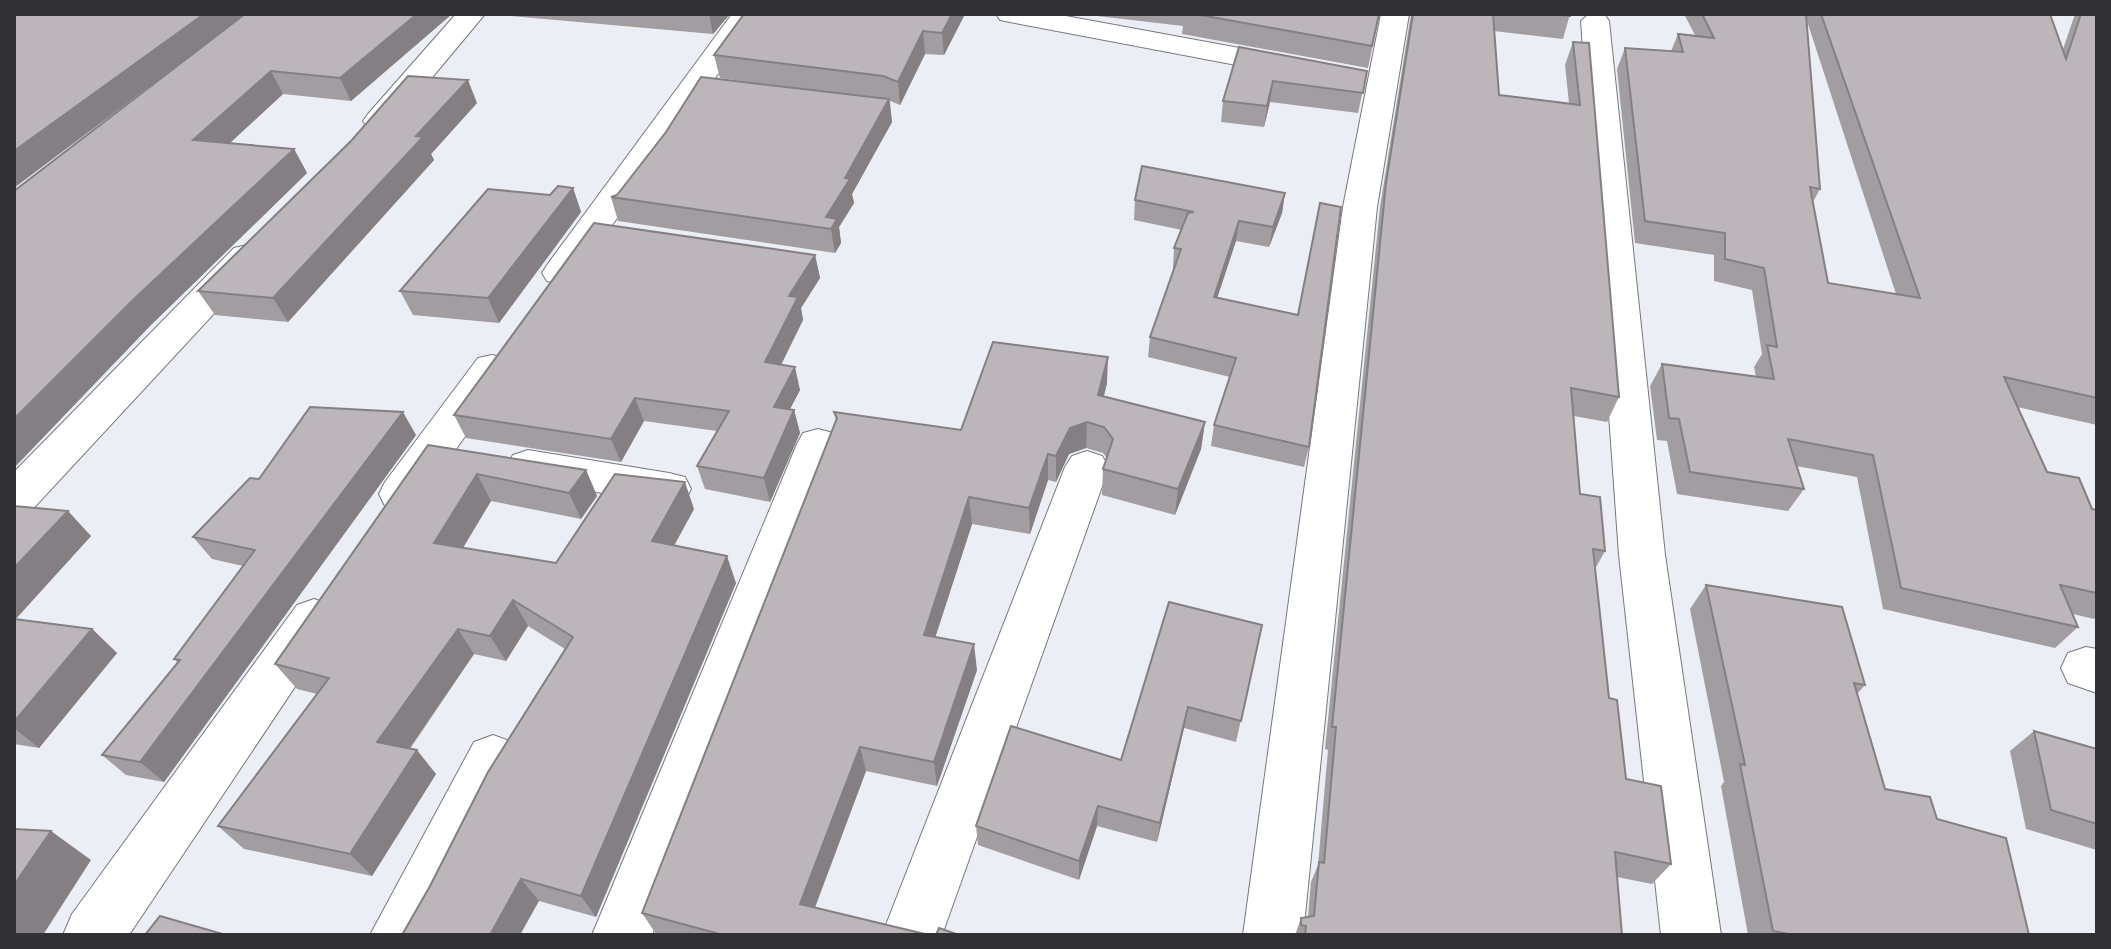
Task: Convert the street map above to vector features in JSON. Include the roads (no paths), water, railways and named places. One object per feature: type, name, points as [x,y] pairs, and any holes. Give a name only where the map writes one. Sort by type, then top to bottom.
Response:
[{"type":"street","points":[[360,143],[471,14]]},
{"type":"street","points":[[538,304],[607,233],[709,88],[746,14]]},
{"type":"street","points":[[1010,14],[1321,72]]},
{"type":"street","points":[[1273,935],[1360,207],[1368,80],[1395,14]]},
{"type":"street","points":[[1595,21],[1642,555],[1691,935]]},
{"type":"street","points":[[14,500],[168,335],[270,234]]},
{"type":"street","points":[[376,530],[511,341]]},
{"type":"street","points":[[622,935],[818,444]]},
{"type":"street","points":[[431,451],[675,490]]},
{"type":"street","points":[[912,935],[1087,467]]},
{"type":"street","points":[[93,935],[340,582]]},
{"type":"street","points":[[400,935],[493,759]]}]
